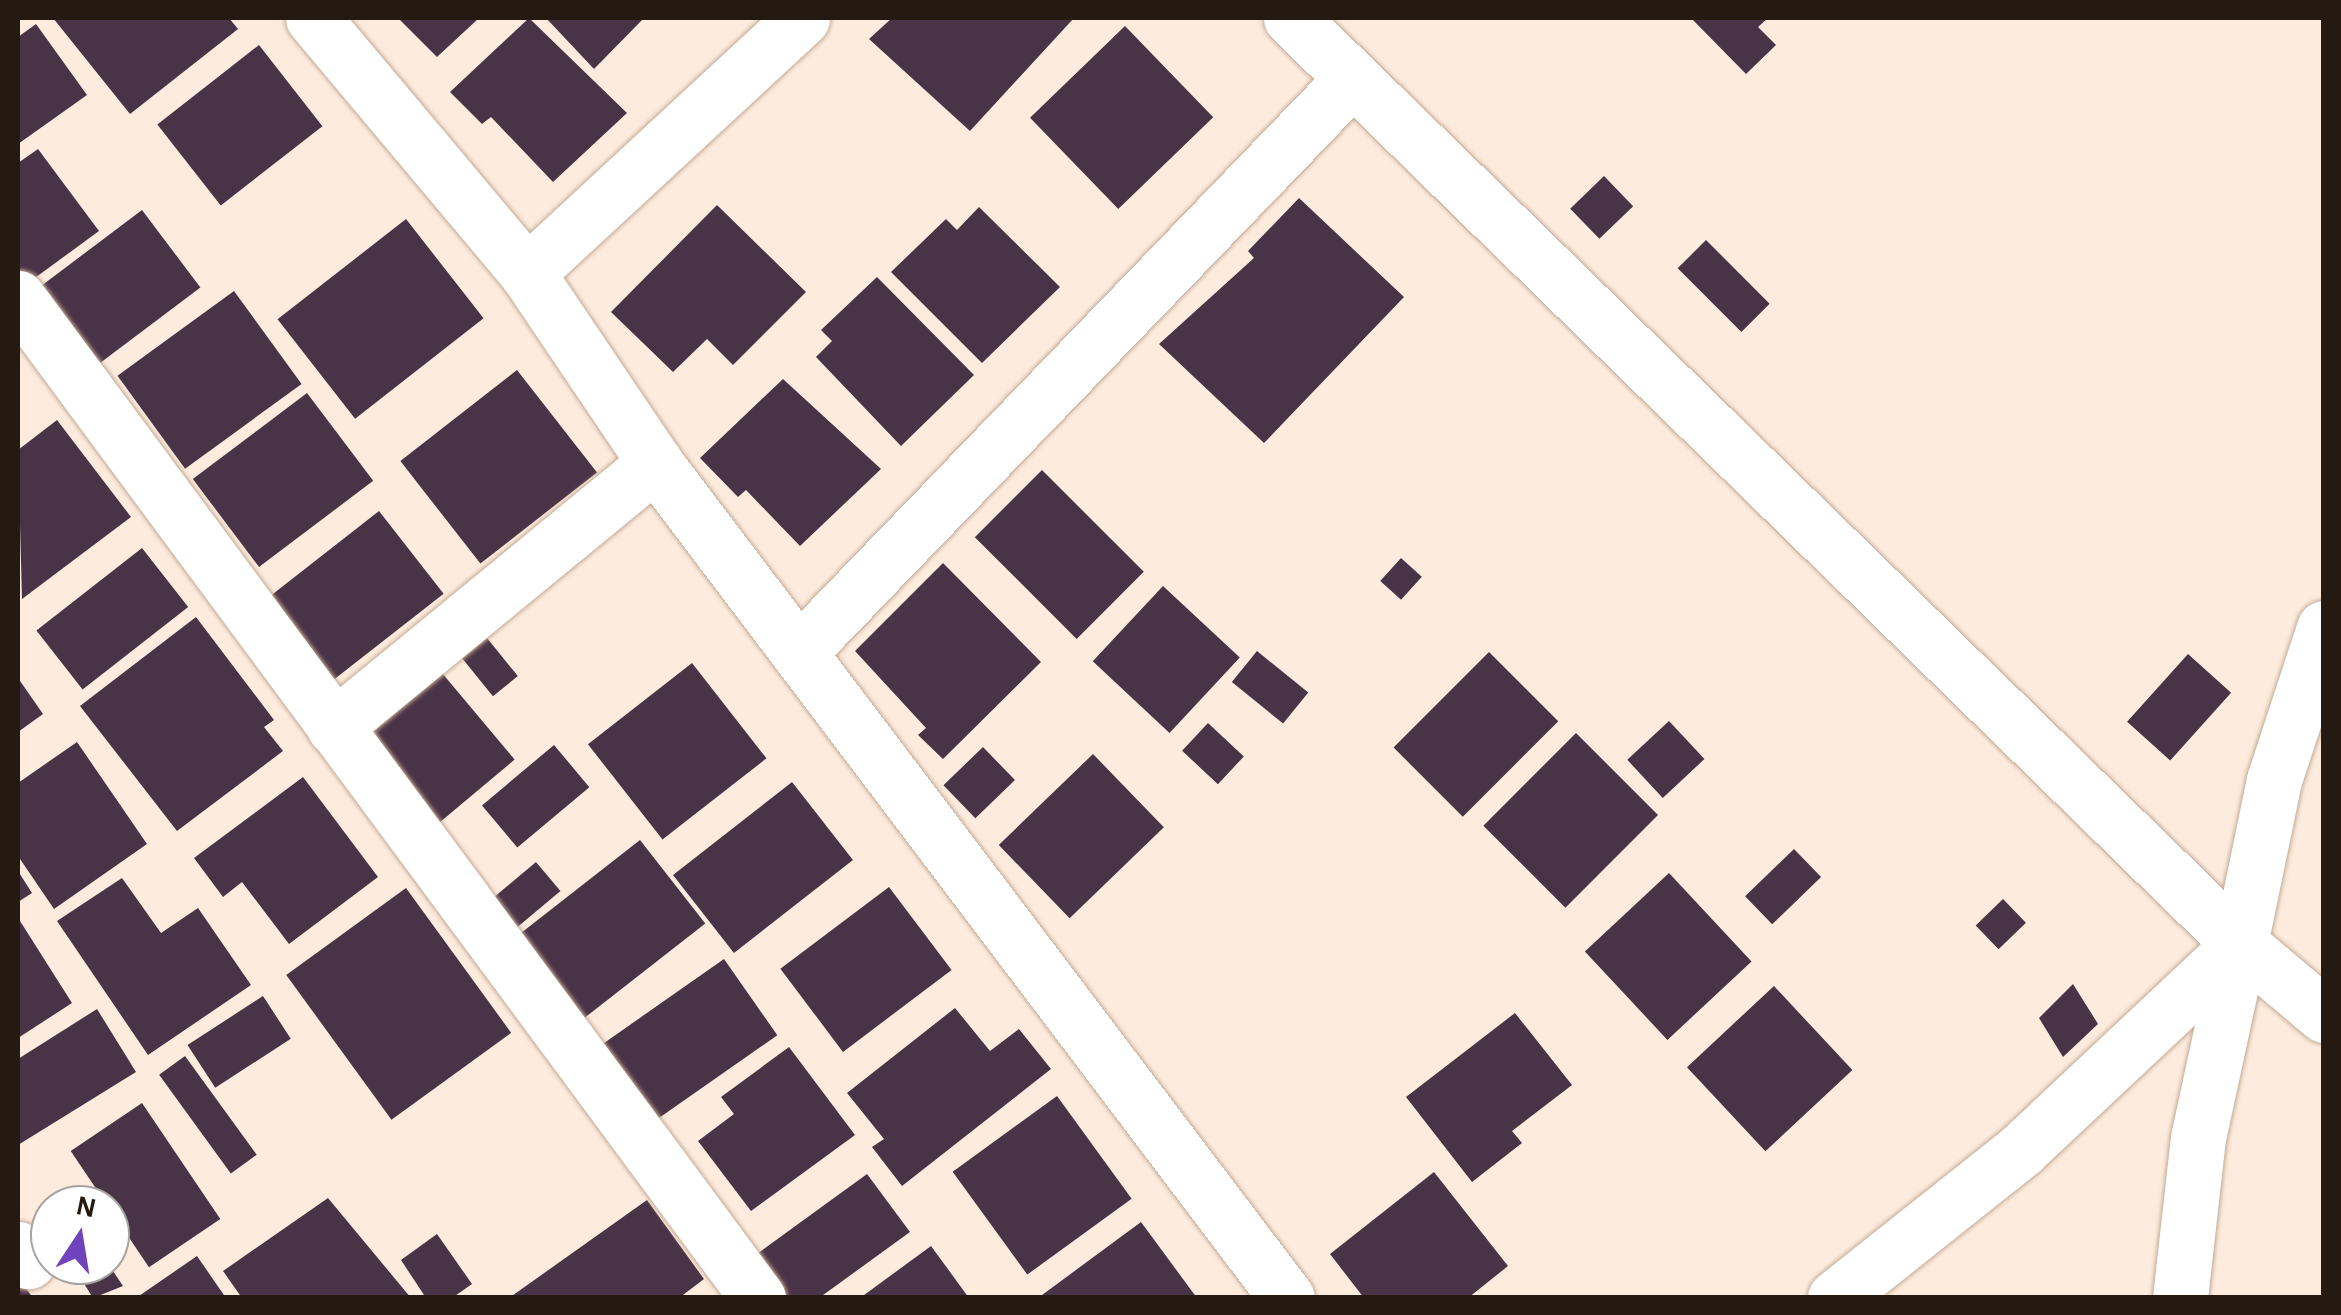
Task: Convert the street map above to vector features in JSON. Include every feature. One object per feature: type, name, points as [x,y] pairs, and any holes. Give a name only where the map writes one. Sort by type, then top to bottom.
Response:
[{"type":"street","points":[[313,18],[527,273],[655,463],[1287,1298]]},
{"type":"street","points":[[527,273],[802,18]]},
{"type":"street","points":[[1292,18],[2240,944],[2324,1015]]},
{"type":"street","points":[[800,651],[1353,78]]},
{"type":"street","points":[[18,298],[758,1298]]},
{"type":"street","points":[[334,727],[655,463]]},
{"type":"street","points":[[2180,1298],[2198,1138],[2274,780],[2324,628]]},
{"type":"street","points":[[1835,1298],[2021,1150],[2240,944]]},
{"type":"building","points":[[53,18],[229,18],[238,29],[130,114]]},
{"type":"building","points":[[398,18],[479,18],[437,57]]},
{"type":"building","points":[[529,18],[627,113],[553,182],[491,117],[482,124],[450,92]]},
{"type":"building","points":[[546,18],[644,18],[594,69]]},
{"type":"building","points":[[892,18],[1074,18],[970,131],[869,39]]},
{"type":"building","points":[[1691,18],[1768,18],[1758,27],[1776,45],[1746,74]]},
{"type":"building","points":[[36,24],[87,95],[18,144],[18,37]]},
{"type":"building","points":[[1125,26],[1213,117],[1118,209],[1030,118]]},
{"type":"building","points":[[259,45],[322,126],[221,206],[157,124]]},
{"type":"building","points":[[38,149],[99,231],[28,283],[18,268],[18,163]]},
{"type":"building","points":[[1604,176],[1633,206],[1599,239],[1570,209]]},
{"type":"building","points":[[1299,198],[1404,297],[1264,443],[1159,344],[1254,258],[1248,251]]},
{"type":"building","points":[[717,205],[806,292],[733,365],[707,339],[673,372],[611,312]]},
{"type":"building","points":[[979,207],[1060,287],[982,363],[891,272],[946,219],[957,230]]},
{"type":"building","points":[[142,210],[200,287],[96,366],[37,289]]},
{"type":"building","points":[[406,219],[484,318],[355,419],[278,319]]},
{"type":"building","points":[[1706,240],[1770,304],[1741,332],[1678,268]]},
{"type":"building","points":[[877,277],[974,375],[901,446],[816,357],[832,341],[821,330]]},
{"type":"building","points":[[234,291],[302,384],[185,469],[118,376]]},
{"type":"building","points":[[517,370],[597,472],[480,564],[400,461]]},
{"type":"building","points":[[783,379],[881,469],[800,546],[746,490],[738,497],[700,458]]},
{"type":"building","points":[[307,393],[373,481],[259,567],[193,479]]},
{"type":"building","points":[[57,420],[131,517],[22,599],[18,450]]},
{"type":"building","points":[[1042,470],[1144,572],[1077,639],[975,537]]},
{"type":"building","points":[[379,511],[444,594],[332,681],[267,598]]},
{"type":"building","points":[[142,548],[188,607],[83,690],[36,630]]},
{"type":"building","points":[[1401,558],[1422,577],[1401,600],[1380,581]]},
{"type":"building","points":[[943,563],[1041,662],[943,759],[918,735],[926,728],[855,651]]},
{"type":"building","points":[[1163,586],[1240,658],[1170,733],[1093,661]]},
{"type":"building","points":[[196,617],[274,720],[264,727],[283,751],[177,831],[80,706]]},
{"type":"building","points":[[487,638],[518,676],[493,696],[462,658]]},
{"type":"building","points":[[1257,651],[1308,693],[1283,724],[1232,682]]},
{"type":"building","points":[[1489,652],[1558,721],[1463,817],[1394,747]]},
{"type":"building","points":[[2188,654],[2231,693],[2170,760],[2127,722]]},
{"type":"building","points":[[692,663],[766,758],[662,840],[588,744]]},
{"type":"building","points":[[442,673],[515,760],[433,828],[360,742]]},
{"type":"building","points":[[18,678],[43,714],[18,732]]},
{"type":"building","points":[[1669,721],[1704,759],[1663,798],[1627,760]]},
{"type":"building","points":[[1208,723],[1244,756],[1218,784],[1182,751]]},
{"type":"building","points":[[1576,733],[1658,815],[1565,908],[1483,826]]},
{"type":"building","points":[[77,742],[147,844],[54,909],[18,856],[18,783]]},
{"type":"building","points":[[554,745],[589,787],[517,848],[482,805]]},
{"type":"building","points":[[983,747],[1015,780],[975,818],[943,785]]},
{"type":"building","points":[[1093,754],[1164,827],[1070,918],[999,845]]},
{"type":"building","points":[[303,777],[378,877],[289,944],[242,882],[223,897],[194,858]]},
{"type":"building","points":[[792,782],[853,860],[734,953],[673,875]]},
{"type":"building","points":[[640,840],[705,924],[585,1018],[519,934]]},
{"type":"building","points":[[1794,849],[1821,877],[1772,924],[1745,896]]},
{"type":"building","points":[[536,862],[560,891],[518,927],[493,898]]},
{"type":"building","points":[[18,871],[32,893],[18,902]]},
{"type":"building","points":[[1669,873],[1752,961],[1667,1040],[1585,951]]},
{"type":"building","points":[[122,878],[161,933],[198,908],[251,985],[148,1055],[57,921]]},
{"type":"building","points":[[889,887],[952,970],[843,1052],[780,969]]},
{"type":"building","points":[[406,888],[511,1033],[391,1120],[286,975]]},
{"type":"building","points":[[2003,899],[2026,923],[1999,949],[1976,925]]},
{"type":"building","points":[[18,923],[72,1003],[18,1038]]},
{"type":"building","points":[[724,959],[777,1035],[656,1120],[603,1044]]},
{"type":"building","points":[[2073,984],[2098,1024],[2063,1057],[2039,1018]]},
{"type":"building","points":[[1774,986],[1852,1070],[1765,1151],[1687,1067]]},
{"type":"building","points":[[263,996],[291,1039],[215,1088],[188,1045]]},
{"type":"building","points":[[955,1008],[990,1051],[1019,1029],[1051,1069],[902,1186],[872,1147],[884,1139],[847,1093]]},
{"type":"building","points":[[97,1009],[136,1072],[18,1145],[18,1059]]},
{"type":"building","points":[[1515,1013],[1572,1085],[1512,1131],[1522,1143],[1472,1182],[1406,1097]]},
{"type":"building","points":[[789,1047],[855,1135],[751,1211],[698,1141],[734,1114],[721,1097]]},
{"type":"building","points":[[185,1056],[257,1155],[231,1174],[159,1075]]},
{"type":"building","points":[[1057,1096],[1132,1199],[1027,1275],[953,1172]]},
{"type":"building","points":[[142,1103],[220,1219],[149,1267],[130,1239],[130,1185],[94,1185],[71,1151]]},
{"type":"building","points":[[1434,1172],[1508,1266],[1468,1298],[1364,1298],[1330,1254]]},
{"type":"building","points":[[867,1174],[910,1232],[819,1298],[788,1298],[757,1254]]},
{"type":"building","points":[[328,1198],[411,1298],[242,1298],[223,1271]]},
{"type":"building","points":[[647,1200],[704,1279],[679,1298],[509,1298]]},
{"type":"building","points":[[1141,1222],[1197,1298],[1038,1298]]},
{"type":"building","points":[[437,1234],[472,1284],[452,1298],[426,1298],[401,1260]]},
{"type":"building","points":[[931,1246],[969,1298],[860,1298]]},
{"type":"building","points":[[197,1256],[226,1298],[136,1298]]},
{"type":"building","points":[[18,1277],[33,1298],[18,1298]]},
{"type":"building","points":[[85,1285],[123,1286],[93,1298]]}]
